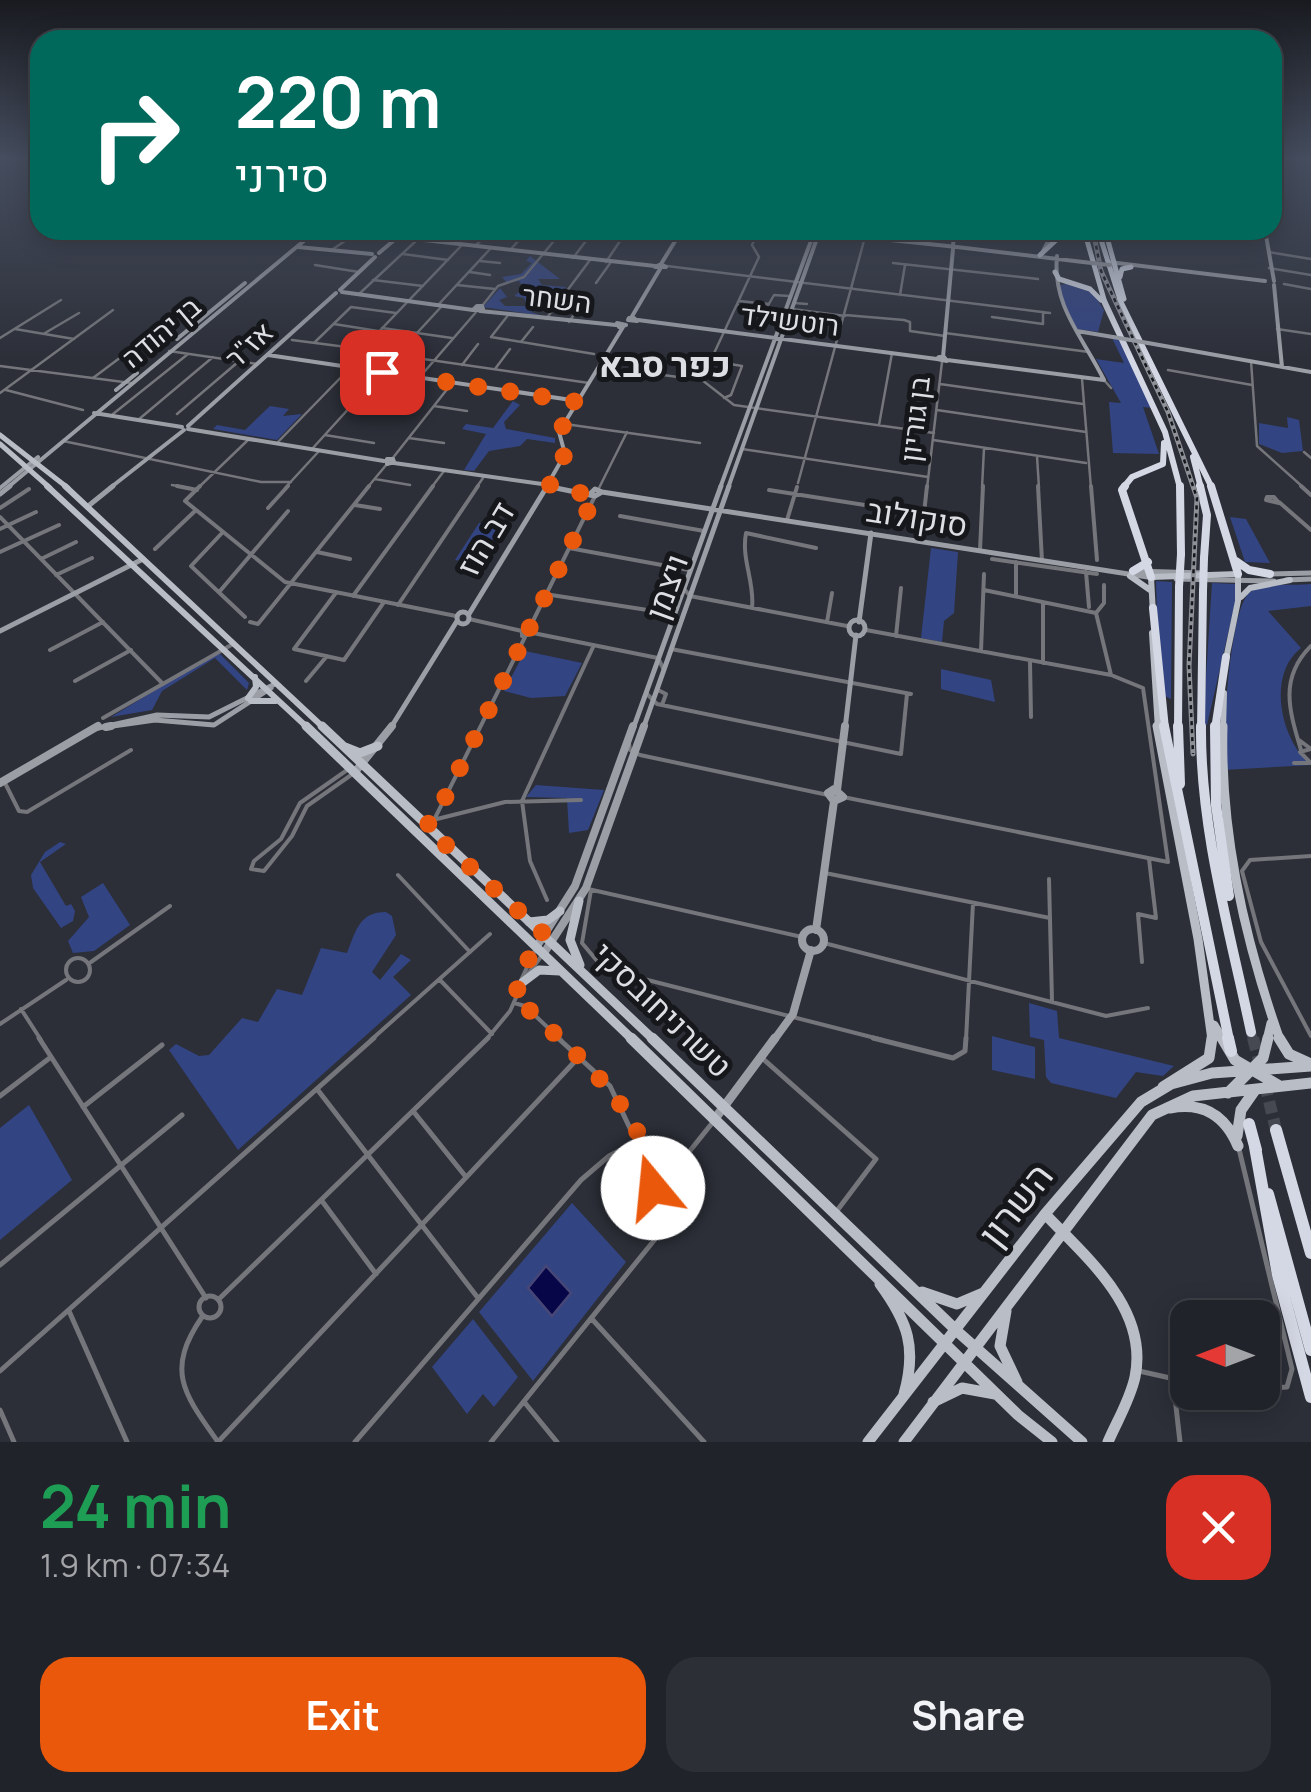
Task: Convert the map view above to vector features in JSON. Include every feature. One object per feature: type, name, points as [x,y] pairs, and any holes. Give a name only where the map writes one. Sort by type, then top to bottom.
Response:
[{"type":"highway","points":[[1037,255],[1055,240]]},
{"type":"highway","points":[[1059,240],[1058,279],[1098,295],[1158,416],[1179,481],[1176,724],[1188,847]]},
{"type":"highway","points":[[1086,240],[1092,270],[1117,336]]},
{"type":"highway","points":[[1103,240],[1107,271],[1145,343]]},
{"type":"highway","points":[[1106,240],[1120,261],[1135,266]]},
{"type":"highway","points":[[1112,253],[1123,295],[1210,483],[1239,578]]},
{"type":"highway","points":[[1123,295],[1120,270],[1135,266]]},
{"type":"highway","points":[[1054,293],[1058,284],[1072,284]]},
{"type":"highway","points":[[1175,413],[1205,498],[1201,762],[1215,858],[1251,1032],[1210,773],[1212,720],[1226,658]]},
{"type":"highway","points":[[1131,574],[1150,570],[1122,490],[1132,477],[1165,462],[1158,416]]},
{"type":"highway","points":[[1232,554],[1246,569],[1270,574]]},
{"type":"highway","points":[[1153,608],[1166,742],[1231,1051]]},
{"type":"highway","points":[[1249,1124],[1311,1350]]},
{"type":"highway","points":[[1276,1130],[1311,1253]]},
{"type":"highway","points":[[1255,1147],[1278,1275],[1311,1397]]},
{"type":"main road","name":"טשרניחובסקי","points":[[1,438],[35,461],[138,561]]},
{"type":"main road","name":"טשרניחובסקי","points":[[35,461],[229,646],[283,704],[356,767],[430,823],[958,1332],[1082,1442]]},
{"type":"main road","points":[[21,474],[35,461]]},
{"type":"main road","points":[[21,474],[35,461]]},
{"type":"main road","points":[[1163,1087],[1211,1056],[1211,1016],[1153,686],[1150,570],[1239,578],[1226,658],[1221,747],[1225,825],[1270,1010],[1285,1049],[1311,1065]]},
{"type":"main road","points":[[1131,574],[1152,593]]},
{"type":"main road","points":[[1238,601],[1250,588],[1290,580]]},
{"type":"main road","name":"טשרניחובסקי","points":[[229,646],[254,677],[340,745],[356,767],[714,1121],[999,1396],[1052,1442]]},
{"type":"main road","points":[[250,700],[256,687],[254,677]]},
{"type":"main road","points":[[250,700],[270,698],[283,704]]},
{"type":"main road","points":[[340,745],[360,753],[380,744]]},
{"type":"main road","points":[[578,901],[570,940],[585,974]]},
{"type":"main road","points":[[530,922],[548,920],[560,911]]},
{"type":"main road","points":[[523,982],[539,970],[564,972]]},
{"type":"main road","points":[[1228,1093],[1253,1070],[1268,1047],[1270,1010]]},
{"type":"main road","points":[[1211,1016],[1225,1048],[1266,1080],[1288,1086]]},
{"type":"main road","name":"השרון","points":[[868,1442],[958,1332],[1045,1214],[1136,1106],[1163,1087],[1212,1073],[1311,1065]]},
{"type":"main road","points":[[1238,1146],[1240,1115],[1255,1090],[1289,1068]]},
{"type":"main road","name":"השרון","points":[[904,1442],[962,1360],[1152,1116],[1184,1098],[1311,1084]]},
{"type":"main road","points":[[1152,1116],[1184,1104],[1206,1108],[1225,1121],[1238,1146]]},
{"type":"main road","points":[[1045,1214],[1122,1300],[1132,1332],[1136,1369],[1108,1442]]},
{"type":"main road","points":[[862,1260],[900,1311],[912,1336],[914,1357],[902,1400]]},
{"type":"main road","points":[[909,1284],[952,1304],[970,1301],[990,1287]]},
{"type":"main road","points":[[1007,1305],[1000,1342],[1019,1386]]},
{"type":"main road","points":[[929,1404],[962,1388],[999,1396]]},
{"type":"street","name":"בן יהודה","points":[[35,461],[89,412],[304,240]]},
{"type":"street","points":[[332,250],[344,240]]},
{"type":"street","name":"אז\"ר","points":[[86,507],[186,428],[395,240]]},
{"type":"street","points":[[359,294],[417,240],[425,240],[1050,313]]},
{"type":"street","points":[[451,244],[455,240]]},
{"type":"street","points":[[475,246],[481,240]]},
{"type":"street","points":[[509,250],[518,240]]},
{"type":"street","points":[[387,410],[495,290],[524,277],[554,240]]},
{"type":"street","points":[[574,258],[587,240]]},
{"type":"street","points":[[596,283],[621,240]]},
{"type":"street","name":"דב הוז","points":[[469,617],[565,454],[559,432],[676,240]]},
{"type":"street","points":[[702,380],[759,257],[752,246],[755,240]]},
{"type":"street","name":"ויצמן","points":[[541,949],[544,934],[575,886],[710,509],[753,408],[813,240]]},
{"type":"street","points":[[788,520],[865,240]]},
{"type":"street","points":[[896,249],[898,240],[1037,255],[1056,263],[1083,260],[1311,288]]},
{"type":"street","name":"בן גוריון","points":[[922,541],[954,240]]},
{"type":"street","points":[[1037,255],[1047,240]]},
{"type":"street","points":[[1266,240],[1282,366]]},
{"type":"street","points":[[276,443],[462,245]]},
{"type":"street","name":"בן יהודה","points":[[128,383],[297,247]]},
{"type":"street","points":[[297,247],[375,255]]},
{"type":"street","points":[[417,333],[491,248]]},
{"type":"street","points":[[1268,252],[1311,258]]},
{"type":"street","points":[[402,254],[448,260]]},
{"type":"street","points":[[546,318],[590,260]]},
{"type":"street","points":[[480,261],[500,263]]},
{"type":"street","points":[[893,263],[1038,279]]},
{"type":"street","points":[[1056,263],[1054,293],[1111,388]]},
{"type":"street","points":[[900,294],[905,264]]},
{"type":"street","points":[[315,265],[360,272]]},
{"type":"street","points":[[1270,268],[1311,275]]},
{"type":"street","points":[[469,272],[490,275]]},
{"type":"street","points":[[373,280],[423,286]]},
{"type":"street","points":[[457,285],[495,290]]},
{"type":"street","name":"השחר","points":[[339,292],[568,322],[627,322]]},
{"type":"street","points":[[568,322],[588,295]]},
{"type":"street","points":[[738,303],[766,309],[774,295],[845,315],[904,320],[911,326],[910,331],[1089,352]]},
{"type":"street","points":[[0,338],[61,300]]},
{"type":"street","points":[[792,303],[807,304]]},
{"type":"street","name":"ויצמן","points":[[778,338],[792,303]]},
{"type":"street","points":[[315,342],[351,307],[397,314]]},
{"type":"street","points":[[0,393],[113,310]]},
{"type":"street","points":[[992,317],[1043,324],[1043,312]]},
{"type":"street","points":[[41,335],[78,313]]},
{"type":"street","points":[[510,314],[491,337],[594,354]]},
{"type":"street","name":"רוטשילד","points":[[627,322],[1104,380]]},
{"type":"street","points":[[334,324],[454,338]]},
{"type":"street","points":[[521,342],[532,327]]},
{"type":"street","points":[[15,328],[74,339]]},
{"type":"street","points":[[1277,328],[1311,334]]},
{"type":"street","points":[[1076,330],[1311,372]]},
{"type":"street","points":[[373,352],[388,338]]},
{"type":"street","points":[[292,340],[589,384]]},
{"type":"street","points":[[402,356],[416,341]]},
{"type":"street","points":[[382,344],[410,348]]},
{"type":"street","points":[[462,365],[478,344]]},
{"type":"street","points":[[494,370],[510,349]]},
{"type":"street","points":[[169,351],[258,364]]},
{"type":"street","points":[[878,425],[892,353]]},
{"type":"street","points":[[92,379],[126,354]]},
{"type":"street","points":[[113,414],[188,354]]},
{"type":"street","points":[[268,355],[578,402]]},
{"type":"street","points":[[138,420],[212,357]]},
{"type":"street","points":[[700,359],[742,366],[731,395],[724,398]]},
{"type":"street","points":[[177,414],[239,361]]},
{"type":"street","points":[[1251,361],[1257,446],[1311,495]]},
{"type":"street","points":[[0,366],[128,383]]},
{"type":"street","points":[[600,367],[702,380],[724,398],[753,408],[934,433]]},
{"type":"street","points":[[1168,370],[1252,385]]},
{"type":"street","points":[[312,449],[382,372]]},
{"type":"street","points":[[1082,379],[1097,560]]},
{"type":"street","points":[[250,622],[258,624],[292,584],[452,383]]},
{"type":"street","points":[[940,384],[1084,404]]},
{"type":"street","points":[[6,390],[89,412],[483,478],[721,509]]},
{"type":"street","points":[[434,406],[467,412]]},
{"type":"street","name":"ויצמן","points":[[541,949],[552,943],[588,889],[742,450],[753,408]]},
{"type":"street","points":[[936,410],[1086,432]]},
{"type":"street","name":"בן יהודה","points":[[35,461],[63,441],[89,412]]},
{"type":"street","points":[[565,424],[700,442]]},
{"type":"street","points":[[531,631],[545,594],[627,432]]},
{"type":"street","points":[[325,434],[374,442]]},
{"type":"street","points":[[408,438],[444,443]]},
{"type":"street","points":[[250,439],[185,501],[292,584],[456,619],[469,617],[523,634],[531,631],[658,658],[662,673]]},
{"type":"street","points":[[933,440],[1088,463]]},
{"type":"street","points":[[63,441],[218,470],[250,480],[292,482]]},
{"type":"street","points":[[980,550],[984,448]]},
{"type":"street","points":[[268,508],[320,450]]},
{"type":"street","points":[[742,450],[928,477]]},
{"type":"street","points":[[1304,452],[1311,458]]},
{"type":"street","points":[[1038,456],[1042,561]]},
{"type":"street","points":[[353,596],[444,471]]},
{"type":"street","points":[[0,491],[21,474]]},
{"type":"street","points":[[398,606],[483,478]]},
{"type":"street","points":[[375,479],[410,485]]},
{"type":"street","points":[[172,486],[197,490]]},
{"type":"street","points":[[0,508],[29,489]]},
{"type":"street","points":[[769,490],[924,514]]},
{"type":"street","points":[[1279,502],[1311,530]]},
{"type":"street","points":[[355,505],[380,509]]},
{"type":"street","name":"סוקולוב","points":[[721,509],[1106,571],[1131,574],[1150,570]]},
{"type":"street","points":[[156,550],[195,511]]},
{"type":"street","points":[[218,592],[288,511]]},
{"type":"street","points":[[0,529],[36,512]]},
{"type":"street","points":[[620,516],[704,531]]},
{"type":"street","points":[[0,517],[163,684]]},
{"type":"street","points":[[0,552],[59,525]]},
{"type":"street","points":[[222,533],[191,566],[245,617]]},
{"type":"street","points":[[752,608],[756,588],[741,554],[746,533],[816,548]]},
{"type":"street","points":[[628,738],[634,753],[1168,862],[1145,690],[1111,676],[866,630],[859,622],[872,533]]},
{"type":"street","points":[[40,559],[76,542]]},
{"type":"street","points":[[569,548],[689,570]]},
{"type":"street","points":[[317,552],[350,558]]},
{"type":"street","points":[[56,575],[92,558]]},
{"type":"street","points":[[992,559],[1097,574]]},
{"type":"street","points":[[0,630],[138,561]]},
{"type":"street","points":[[1016,562],[1016,596]]},
{"type":"street","points":[[1086,572],[1089,609]]},
{"type":"street","points":[[981,651],[984,574]]},
{"type":"street","points":[[1239,578],[1270,574],[1311,576]]},
{"type":"street","points":[[1239,578],[1290,580],[1311,576]]},
{"type":"street","points":[[684,585],[690,596],[847,626],[859,622]]},
{"type":"street","points":[[1096,613],[1104,604],[1104,585]]},
{"type":"street","points":[[896,636],[901,588]]},
{"type":"street","points":[[984,590],[1096,613],[1111,676]]},
{"type":"street","points":[[336,592],[294,649],[344,660],[384,602]]},
{"type":"street","points":[[545,594],[674,614]]},
{"type":"street","points":[[827,622],[832,594]]},
{"type":"street","points":[[1043,601],[1044,663]]},
{"type":"street","name":"דב הוז","points":[[356,767],[380,744],[456,619]]},
{"type":"street","points":[[50,650],[102,622]]},
{"type":"street","points":[[847,626],[856,635]]},
{"type":"street","points":[[856,635],[866,630]]},
{"type":"street","points":[[430,823],[523,634]]},
{"type":"street","points":[[824,943],[816,930],[856,635]]},
{"type":"street","points":[[547,900],[530,861],[522,801],[594,645]]},
{"type":"street","points":[[103,718],[229,646]]},
{"type":"street","points":[[1311,646],[1294,665],[1288,681],[1287,707],[1300,752],[1311,763]]},
{"type":"street","points":[[646,690],[652,702],[662,705],[900,754],[909,694],[671,649]]},
{"type":"street","points":[[75,681],[130,650]]},
{"type":"street","points":[[306,681],[327,656]]},
{"type":"street","points":[[1030,660],[1031,717]]},
{"type":"street","points":[[658,686],[666,694],[662,705]]},
{"type":"street","points":[[131,750],[27,812],[20,811],[2,782],[55,751],[120,724],[163,720],[214,725],[270,688]]},
{"type":"street","points":[[1296,736],[1311,749]]},
{"type":"street","points":[[1311,749],[1300,752],[1294,763],[1311,763]]},
{"type":"street","points":[[356,767],[307,806],[292,836],[264,871],[252,869],[254,860],[281,839],[300,803],[356,767]]},
{"type":"street","points":[[430,823],[522,801],[581,800]]},
{"type":"street","points":[[1311,856],[1250,860],[1242,871],[1261,942],[1311,1036]]},
{"type":"street","points":[[1142,962],[1138,914],[1156,918],[1149,860]]},
{"type":"street","points":[[826,874],[1050,918]]},
{"type":"street","points":[[398,876],[470,952]]},
{"type":"street","points":[[1049,880],[1052,1001]]},
{"type":"street","points":[[603,968],[590,961],[581,943],[588,889],[802,938],[811,950]]},
{"type":"street","points":[[624,974],[793,1014],[953,1058],[965,1051],[973,903]]},
{"type":"street","points":[[0,1024],[66,980],[83,978],[91,962],[170,906]]},
{"type":"street","points":[[802,938],[809,930],[816,930]]},
{"type":"street","points":[[0,1371],[490,934]]},
{"type":"street","points":[[660,1193],[668,1190],[669,1177],[793,1014],[811,950],[824,943],[1106,1016],[1148,1008]]},
{"type":"street","points":[[202,1318],[208,1320],[218,1314],[220,1298],[492,1034],[514,1003],[541,949]]},
{"type":"street","points":[[514,1003],[522,970],[541,949]]},
{"type":"street","points":[[66,980],[64,971],[70,962],[82,957],[91,962]]},
{"type":"street","points":[[440,980],[492,1034]]},
{"type":"street","points":[[514,1003],[525,1006],[610,1086],[654,1177],[653,1188],[660,1193]]},
{"type":"street","points":[[20,1009],[206,1298]]},
{"type":"street","points":[[83,1107],[162,1045]]},
{"type":"street","points":[[0,1096],[51,1057]]},
{"type":"street","points":[[206,1298],[200,1310],[202,1318],[182,1348],[178,1381],[218,1442],[579,1057]]},
{"type":"street","points":[[762,1057],[876,1159],[835,1213]]},
{"type":"street","points":[[317,1089],[478,1298]]},
{"type":"street","points":[[412,1111],[467,1177]]},
{"type":"street","points":[[0,1265],[182,1115]]},
{"type":"street","points":[[354,1442],[588,1174],[638,1141]]},
{"type":"street","points":[[1238,1146],[1275,1300]]},
{"type":"street","points":[[654,1177],[660,1172],[669,1177]]},
{"type":"street","points":[[491,1442],[656,1238],[660,1193]]},
{"type":"street","points":[[321,1200],[376,1274]]},
{"type":"street","points":[[206,1298],[220,1298]]},
{"type":"street","points":[[69,1312],[127,1442]]},
{"type":"street","points":[[591,1318],[704,1442]]},
{"type":"street","points":[[1280,1319],[1292,1369],[1286,1387],[1280,1387]]},
{"type":"street","points":[[1136,1369],[1170,1379]]},
{"type":"street","points":[[524,1401],[556,1442]]},
{"type":"street","points":[[0,1410],[14,1442]]},
{"type":"street","points":[[1176,1410],[1180,1442]]},
{"type":"shaded area","points":[[530,256],[560,279],[538,279],[542,285],[566,287],[559,296],[539,295],[542,300],[537,303],[543,307],[531,312],[543,316],[483,307],[500,288],[507,297],[499,300],[505,306],[527,306],[524,298],[514,296],[524,288],[519,281],[507,283],[502,277],[521,274],[532,263],[526,261]]},
{"type":"shaded area","points":[[1058,285],[1093,293],[1104,310],[1098,332],[1077,329],[1061,303]]},
{"type":"shaded area","points":[[1112,338],[1120,340],[1152,408],[1143,407],[1159,454],[1113,453],[1109,402],[1121,403],[1096,359],[1124,363]]},
{"type":"shaded area","points":[[513,401],[520,405],[504,422],[506,429],[555,438],[555,443],[527,439],[520,446],[489,451],[474,471],[464,470],[486,434],[462,429],[466,424],[493,428]]},
{"type":"shaded area","points":[[270,406],[289,409],[283,416],[302,414],[277,440],[213,429],[217,425],[245,430]]},
{"type":"shaded area","points":[[1287,417],[1299,420],[1303,451],[1282,453],[1259,444],[1259,423],[1288,428]]},
{"type":"shaded area","points":[[1230,517],[1246,519],[1270,563],[1245,562]]},
{"type":"shaded area","points":[[479,523],[505,528],[482,565],[455,560]]},
{"type":"shaded area","points":[[931,548],[958,552],[954,613],[944,621],[942,642],[921,638]]},
{"type":"shaded area","points":[[1156,581],[1172,582],[1171,699],[1165,696],[1158,645]]},
{"type":"shaded area","points":[[1212,583],[1236,584],[1236,599],[1207,725],[1203,723]]},
{"type":"shaded area","points":[[1311,584],[1311,606],[1268,611],[1301,648],[1284,674],[1282,708],[1292,740],[1311,765],[1223,770],[1228,677],[1242,605],[1249,593],[1261,587]]},
{"type":"shaded area","points":[[525,651],[582,663],[565,696],[531,698],[504,691]]},
{"type":"shaded area","points":[[218,652],[249,683],[247,690],[215,658],[162,691],[152,710],[111,717]]},
{"type":"shaded area","points":[[941,669],[991,680],[995,702],[941,689]]},
{"type":"shaded area","points":[[536,785],[604,790],[588,830],[569,833],[567,798],[526,797]]},
{"type":"shaded area","points":[[60,842],[66,844],[40,862],[66,906],[71,904],[75,911],[73,921],[61,928],[33,888],[31,875],[45,852]]},
{"type":"shaded area","points":[[103,883],[130,925],[94,951],[73,953],[68,941],[89,917],[81,897]]},
{"type":"shaded area","points":[[386,912],[392,916],[396,935],[372,972],[380,980],[401,954],[411,960],[393,977],[411,995],[238,1150],[169,1050],[176,1044],[199,1056],[209,1055],[242,1018],[258,1022],[277,989],[302,995],[321,948],[347,953],[364,919]]},
{"type":"shaded area","points":[[1029,1003],[1057,1011],[1059,1038],[1174,1066],[1163,1076],[1136,1072],[1116,1098],[1051,1083],[1046,1077],[1044,1040],[1030,1037]]},
{"type":"shaded area","points":[[992,1036],[1035,1047],[1035,1079],[992,1070]]},
{"type":"shaded area","points":[[29,1105],[72,1180],[0,1240],[0,1128]]},
{"type":"shaded area","points":[[572,1203],[626,1262],[533,1381],[479,1312]]},
{"type":"shaded area","points":[[546,1266],[571,1293],[552,1316],[528,1288]]},
{"type":"shaded area","points":[[473,1319],[518,1377],[494,1407],[483,1394],[467,1414],[432,1367]]},
{"type":"tunnel","points":[[1251,1032],[1253,1040]]},
{"type":"tunnel","points":[[1253,1038],[1260,1064]]},
{"type":"tunnel","points":[[1265,1084],[1276,1130]]},
{"type":"railway","points":[[1095,240],[1101,271],[1168,412],[1197,498],[1189,666],[1193,754]]},
{"type":"district","name":"כפר סבא","points":[[665,365]]},
{"type":"route","points":[[382,372],[578,402],[559,432],[565,454],[549,482],[551,487],[595,496],[529,629],[522,631],[525,637],[438,805],[434,820],[425,826],[544,934],[522,970],[514,1003],[525,1006],[610,1086],[654,1177],[653,1188]]}]
